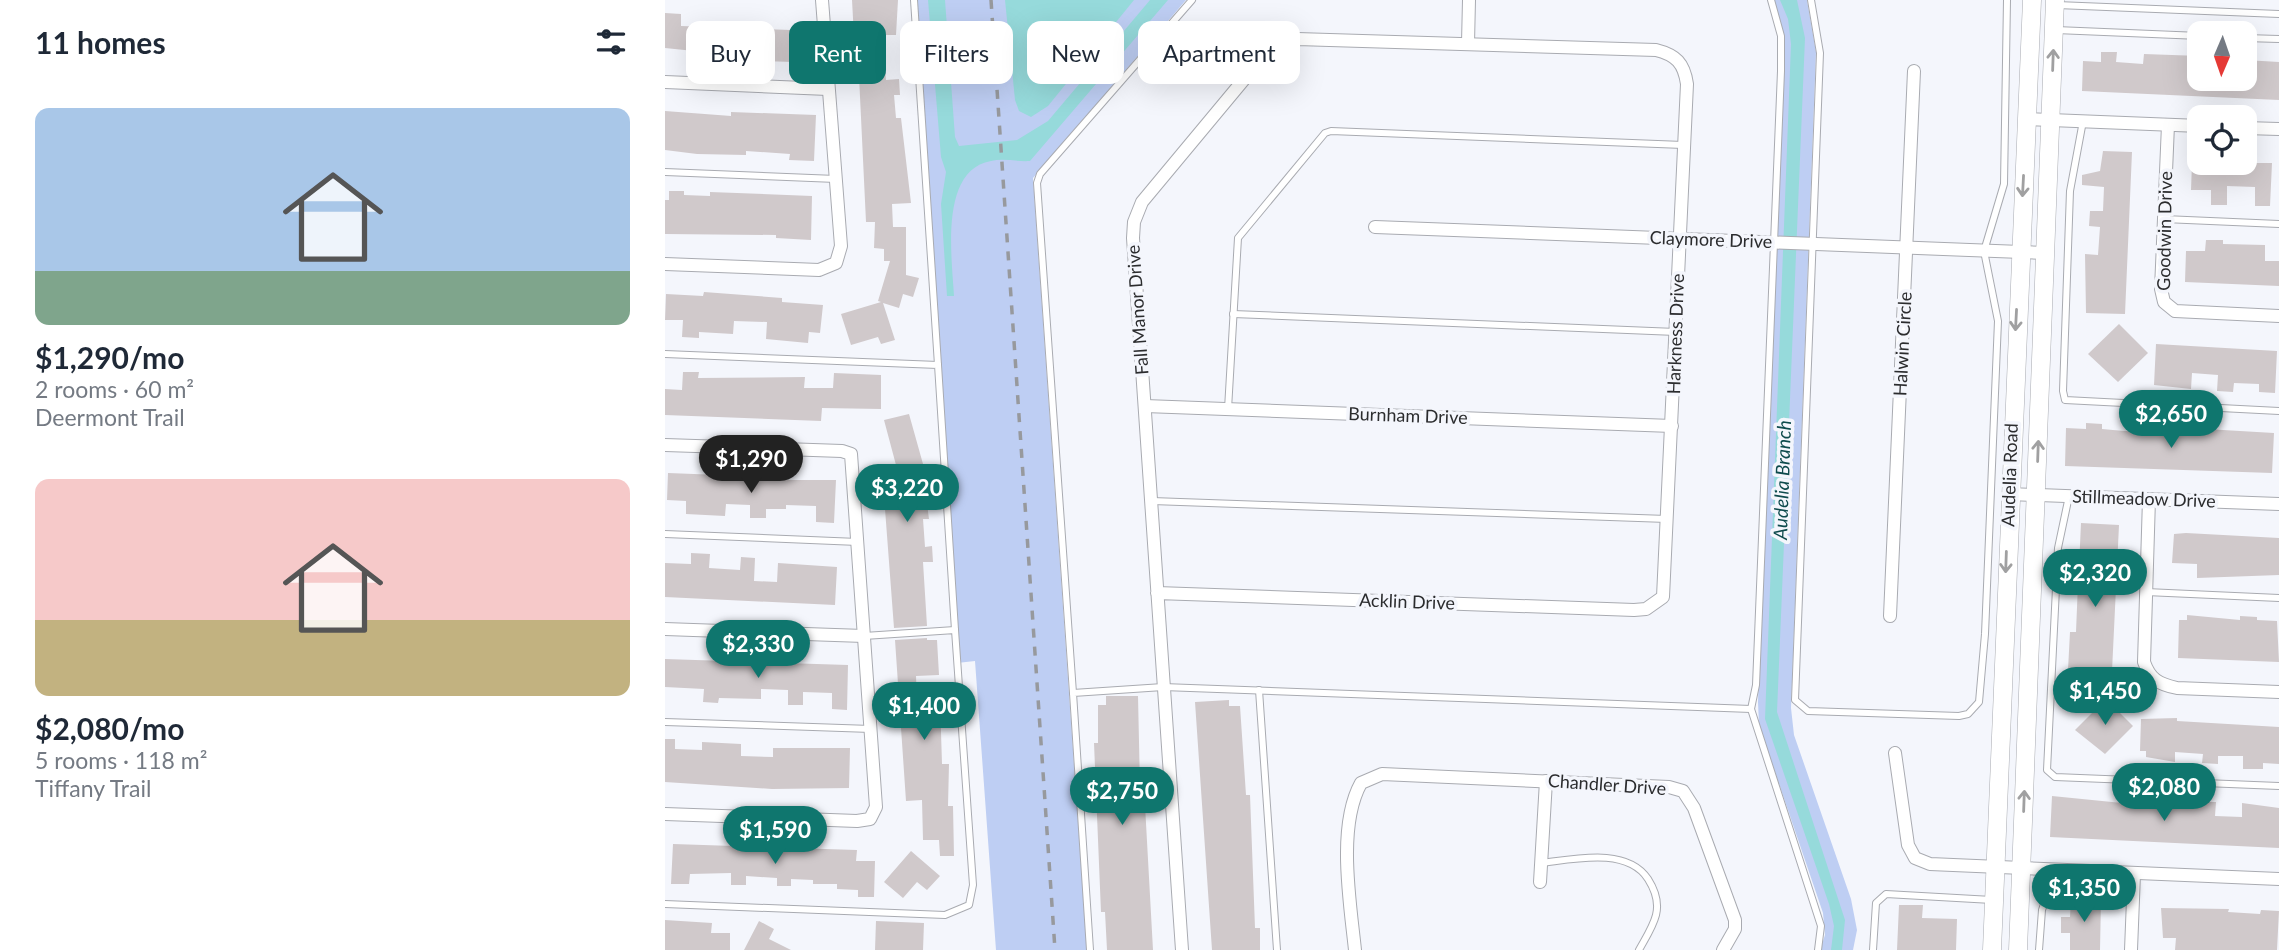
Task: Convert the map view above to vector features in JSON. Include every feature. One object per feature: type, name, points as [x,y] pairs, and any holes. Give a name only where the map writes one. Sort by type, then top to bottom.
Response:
[{"type":"main road","name":"Audelia Road","points":[[1992,950],[2009,494],[2032,0]]},
{"type":"main road","name":"Audelia Road","points":[[2018,950],[2055,2]]},
{"type":"street","points":[[665,264],[819,270],[836,263],[841,246],[822,0]]},
{"type":"street","points":[[1468,43],[1469,0]]},
{"type":"street","name":"Fall Manor Drive","points":[[1182,950],[1134,222],[1142,202],[1261,59],[1276,47],[1297,39],[1657,50],[1671,54],[1681,63]]},
{"type":"street","name":"Harkness Drive","points":[[1656,604],[1665,589],[1686,84],[1681,63]]},
{"type":"street","name":"Halwin Circle","points":[[1891,616],[1914,71]]},
{"type":"street","points":[[665,82],[828,89]]},
{"type":"street","points":[[2026,119],[2187,126]]},
{"type":"street","name":"Goodwin Drive","points":[[2168,125],[2161,289],[2164,302],[2175,311],[2279,316]]},
{"type":"street","points":[[2257,129],[2279,130]]},
{"type":"street","name":"Claymore Drive","points":[[1375,227],[2046,253]]},
{"type":"street","name":"Burnham Drive","points":[[1145,406],[1672,426]]},
{"type":"street","points":[[665,444],[842,451],[851,454],[877,807],[870,819],[857,821],[665,814]]},
{"type":"street","name":"Stillmeadow Drive","points":[[2009,494],[2279,504]]},
{"type":"street","points":[[2149,499],[2144,662],[2150,677],[2161,684],[2176,688],[2279,692]]},
{"type":"street","name":"Acklin Drive","points":[[1157,593],[1634,610],[1656,604]]},
{"type":"street","points":[[665,629],[864,636]]},
{"type":"street","points":[[1895,753],[1908,845],[1915,858],[1930,864],[2279,879]]},
{"type":"street","name":"Chandler Drive","points":[[1355,950],[1348,854],[1349,812],[1360,783],[1382,774],[1546,780],[1669,787],[1683,791],[1694,808],[1735,920],[1735,929],[1723,950]]},
{"type":"street","points":[[1540,882],[1546,780]]},
{"type":"street","points":[[2131,950],[2134,874]]},
{"type":"lane","points":[[665,904],[945,915],[969,905],[972,885],[914,0]]},
{"type":"lane","points":[[1090,950],[1037,183],[1040,174],[1192,0]]},
{"type":"lane","points":[[1771,0],[1781,36],[1777,243],[1756,685],[1751,709],[1821,926],[1818,950]]},
{"type":"lane","points":[[1811,0],[1820,53],[1806,244],[1795,700],[1808,711],[1959,716],[1968,714],[1979,702],[1985,634],[1998,321],[1983,251],[2004,184],[2007,0]]},
{"type":"lane","points":[[2055,2],[2088,6],[2279,14]]},
{"type":"lane","points":[[2054,30],[2187,35]]},
{"type":"lane","points":[[2257,38],[2279,39]]},
{"type":"lane","points":[[2083,121],[2070,191],[2063,391],[2065,400],[2075,403],[2279,411]]},
{"type":"lane","points":[[1229,410],[1238,238],[1325,133],[1331,131],[1683,145]]},
{"type":"lane","points":[[665,172],[836,178]]},
{"type":"lane","points":[[2164,219],[2279,224]]},
{"type":"lane","points":[[1233,314],[1676,332]]},
{"type":"lane","points":[[665,354],[938,365]]},
{"type":"lane","points":[[2070,496],[2058,548],[2047,770],[2055,777],[2279,786]]},
{"type":"lane","points":[[1151,501],[1667,519]]},
{"type":"lane","points":[[665,534],[858,542]]},
{"type":"lane","points":[[2146,592],[2279,598]]},
{"type":"lane","points":[[864,636],[955,630]]},
{"type":"lane","points":[[1073,693],[1163,687],[1751,709]]},
{"type":"lane","points":[[1259,690],[1277,950]]},
{"type":"lane","points":[[665,722],[871,729]]},
{"type":"lane","points":[[1541,863],[1612,859],[1632,863],[1644,872],[1657,898],[1656,916],[1639,950]]},
{"type":"lane","points":[[2039,950],[2042,910],[2055,871]]},
{"type":"lane","points":[[1873,950],[1876,903],[1886,894],[1993,901]]},
{"type":"shaded area","points":[[914,0],[1186,0],[1168,21],[1138,21],[1138,56],[1124,72],[1124,21],[1027,21],[1027,84],[1114,84],[1033,178],[1087,950],[996,950],[975,661],[957,663],[919,84],[1013,84],[1013,21],[915,21]]},
{"type":"shaded area","points":[[1772,0],[1807,0],[1816,52],[1791,708],[1794,735],[1851,899],[1857,930],[1853,950],[1820,950],[1825,935],[1823,913],[1759,725],[1781,46]]},
{"type":"water","points":[[928,0],[945,0],[947,21],[930,21]]},
{"type":"water","points":[[1005,0],[1134,0],[1117,21],[1027,21],[1027,84],[1066,84],[1048,106],[1031,117],[1019,111],[1015,100],[1013,21],[1007,21]]},
{"type":"water","points":[[1150,0],[1168,0],[1150,21],[1138,21],[1138,35],[1124,51],[1124,31]]},
{"type":"water","name":"Audelia Branch","points":[[1780,0],[1797,0],[1805,38],[1777,712],[1845,920],[1842,950],[1831,950],[1834,926],[1829,904],[1765,719],[1791,44],[1788,19]]},
{"type":"water","points":[[935,84],[951,84],[955,137],[959,146],[1017,140],[1048,121],[1079,84],[1096,84],[1030,161],[991,161],[974,168],[963,181],[952,218],[954,296],[947,296],[941,204],[946,172],[941,157]]},
{"type":"building","points":[[852,0],[898,0],[896,35],[886,35],[886,21],[853,21]]},
{"type":"building","points":[[665,13],[681,14],[681,26],[686,26],[686,50],[665,48]]},
{"type":"building","points":[[775,29],[789,30],[789,62],[775,61]]},
{"type":"building","points":[[2101,52],[2117,52],[2116,62],[2143,64],[2144,54],[2187,56],[2187,91],[2257,91],[2257,61],[2279,62],[2279,100],[2082,91],[2083,61],[2101,62]]},
{"type":"building","points":[[899,79],[900,95],[894,95],[896,118],[901,118],[911,203],[892,204],[893,227],[906,227],[906,275],[919,278],[913,297],[903,294],[899,308],[883,303],[895,340],[881,344],[878,337],[851,345],[841,314],[881,302],[878,301],[890,261],[884,261],[884,249],[874,248],[875,222],[866,222],[859,84],[886,84],[886,80]]},
{"type":"building","points":[[665,111],[731,116],[731,112],[816,115],[814,161],[789,160],[790,154],[746,151],[746,155],[697,154],[665,150]]},
{"type":"building","points":[[2103,151],[2132,152],[2125,314],[2086,313],[2085,254],[2098,255],[2100,227],[2089,226],[2090,211],[2103,211],[2104,187],[2082,185],[2082,175],[2100,171]]},
{"type":"building","points":[[2257,163],[2272,163],[2270,206],[2255,206],[2255,187],[2227,186],[2227,205],[2211,205],[2211,190],[2191,190],[2192,175],[2257,175]]},
{"type":"building","points":[[669,191],[684,191],[684,195],[710,196],[710,192],[812,196],[811,240],[776,238],[776,235],[665,234],[665,200],[669,200]]},
{"type":"building","points":[[2206,240],[2223,240],[2223,244],[2265,245],[2265,261],[2279,261],[2279,286],[2185,282],[2186,251],[2205,251]]},
{"type":"building","points":[[704,292],[782,298],[782,302],[823,305],[820,333],[809,332],[808,343],[766,339],[767,322],[734,321],[733,334],[699,332],[699,338],[682,337],[683,320],[665,320],[666,294],[703,296]]},
{"type":"building","points":[[2119,324],[2148,353],[2118,382],[2088,354]]},
{"type":"building","points":[[2156,344],[2277,351],[2275,393],[2259,392],[2259,384],[2234,383],[2233,392],[2217,391],[2218,375],[2192,373],[2191,389],[2154,385]]},
{"type":"building","points":[[683,372],[699,372],[698,378],[805,377],[804,388],[833,388],[834,373],[881,375],[881,409],[822,408],[821,421],[665,415],[665,389],[682,390]]},
{"type":"building","points":[[909,414],[923,464],[928,464],[929,481],[924,481],[929,519],[923,519],[925,547],[932,546],[933,562],[923,562],[927,626],[894,628],[885,509],[885,465],[896,465],[884,420]]},
{"type":"building","points":[[2086,423],[2102,424],[2102,429],[2124,431],[2172,432],[2172,427],[2274,433],[2272,473],[2065,466],[2066,428],[2086,429]]},
{"type":"building","points":[[668,473],[746,476],[746,480],[836,480],[834,523],[816,522],[816,506],[786,505],[786,509],[766,509],[766,518],[750,518],[750,505],[726,504],[725,516],[686,514],[686,501],[667,500]]},
{"type":"building","points":[[2081,523],[2119,525],[2111,692],[2072,690],[2073,670],[2068,670],[2070,632],[2076,632],[2078,583],[2073,583],[2074,567],[2079,567]]},
{"type":"building","points":[[2174,534],[2279,538],[2279,575],[2197,578],[2197,564],[2172,563]]},
{"type":"building","points":[[691,553],[710,554],[709,568],[740,570],[741,557],[755,558],[754,581],[777,582],[778,563],[837,567],[835,605],[665,597],[665,563],[691,564]]},
{"type":"building","points":[[2187,615],[2240,620],[2240,616],[2257,617],[2257,620],[2277,621],[2279,662],[2178,658],[2179,620],[2187,620]]},
{"type":"building","points":[[895,640],[937,640],[939,675],[916,676],[917,701],[940,700],[942,764],[949,764],[948,806],[953,806],[954,856],[940,856],[939,840],[923,840],[922,800],[906,801]]},
{"type":"building","points":[[665,659],[848,665],[847,710],[832,709],[832,693],[803,692],[803,705],[788,705],[788,690],[761,689],[761,699],[719,698],[718,703],[703,702],[704,689],[665,687]]},
{"type":"building","points":[[1106,696],[1138,696],[1140,787],[1144,787],[1153,950],[1107,950],[1105,912],[1101,912],[1094,743],[1098,743],[1098,705],[1106,705]]},
{"type":"building","points":[[2106,699],[2133,726],[2105,754],[2075,730]]},
{"type":"building","points":[[1229,700],[1229,706],[1240,706],[1246,795],[1250,795],[1255,928],[1260,928],[1260,950],[1212,950],[1195,702]]},
{"type":"building","points":[[2177,718],[2177,721],[2279,727],[2279,764],[2263,763],[2263,769],[2243,769],[2243,756],[2218,756],[2218,764],[2202,763],[2203,754],[2175,752],[2175,762],[2146,757],[2146,751],[2140,751],[2141,719]]},
{"type":"building","points":[[665,739],[675,739],[675,749],[702,750],[702,742],[741,744],[741,756],[773,757],[773,748],[850,748],[849,788],[772,789],[665,782]]},
{"type":"building","points":[[2052,796],[2152,806],[2200,807],[2200,802],[2216,802],[2215,816],[2242,817],[2242,803],[2279,808],[2279,848],[2050,837]]},
{"type":"building","points":[[673,844],[857,850],[856,861],[875,861],[874,897],[858,897],[858,890],[837,889],[837,884],[813,884],[813,880],[791,879],[791,886],[777,886],[777,878],[746,876],[746,885],[731,885],[731,873],[690,874],[689,884],[671,884]]},
{"type":"building","points":[[911,851],[940,876],[927,890],[917,882],[903,898],[884,882]]},
{"type":"building","points":[[2071,898],[2101,899],[2100,950],[2070,950],[2070,933],[2061,933],[2061,917],[2070,917]]},
{"type":"building","points":[[1899,905],[1923,905],[1922,918],[1957,919],[1956,950],[1897,950]]},
{"type":"building","points":[[2161,908],[2229,909],[2228,912],[2260,914],[2261,910],[2279,911],[2277,950],[2175,950],[2176,938],[2163,938]]},
{"type":"building","points":[[665,920],[712,923],[711,933],[730,933],[730,950],[665,950]]},
{"type":"building","points":[[759,921],[774,929],[769,939],[791,950],[744,950]]},
{"type":"building","points":[[876,921],[924,923],[923,950],[875,950]]},
{"type":"railway","points":[[991,0],[1055,950]]}]
